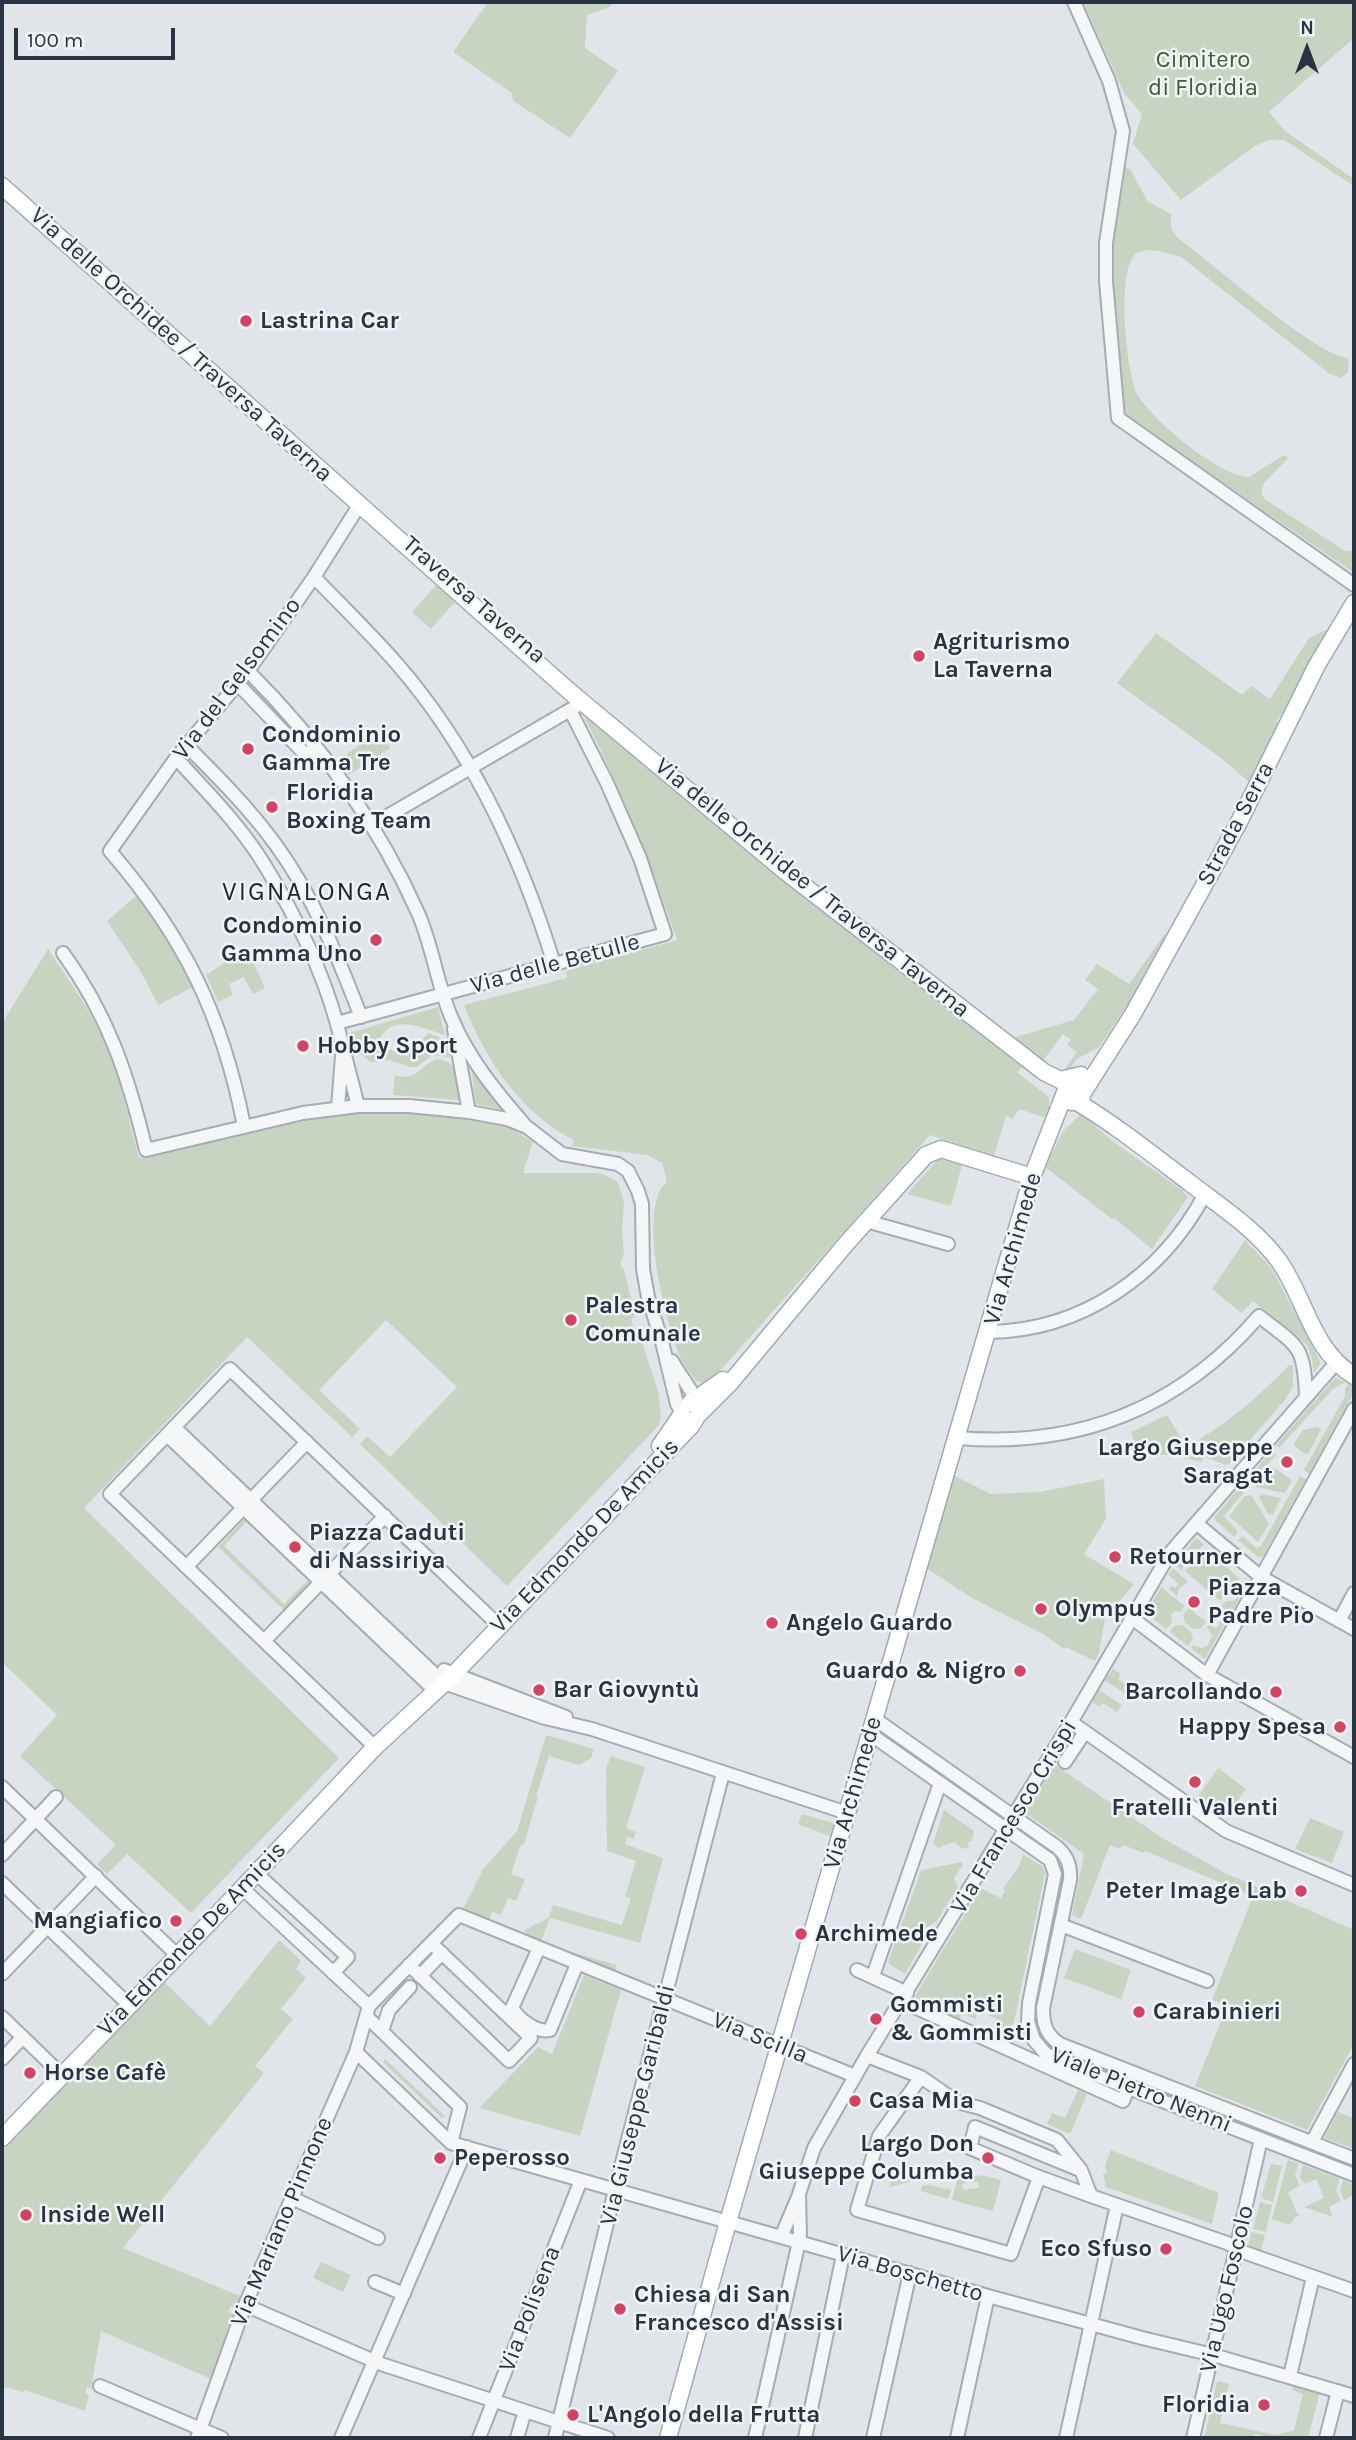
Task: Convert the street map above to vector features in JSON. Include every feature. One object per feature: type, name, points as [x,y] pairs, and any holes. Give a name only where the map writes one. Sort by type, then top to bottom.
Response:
[{"type":"main road","name":"Via delle Orchidee / Traversa Taverna","points":[[2,187],[360,504],[577,705],[786,872],[1256,1235],[1280,1262],[1318,1340],[1336,1363],[1354,1376]]},
{"type":"main road","name":"Strada Serra","points":[[1071,1093],[1113,1043],[1133,1014],[1239,822],[1317,665],[1354,603]]},
{"type":"main road","name":"Via Archimede","points":[[668,2438],[728,2222],[1032,1177],[1042,1150],[1071,1093]]},
{"type":"main road","points":[[690,1409],[722,1392],[866,1221],[923,1158],[936,1150],[1032,1177]]},
{"type":"main road","points":[[690,1409],[758,1347]]},
{"type":"main road","name":"Via Edmondo De Amicis","points":[[441,1678],[492,1619],[666,1440],[690,1409]]},
{"type":"main road","name":"Via Edmondo De Amicis","points":[[2,2138],[256,1874],[378,1743],[401,1713],[464,1662],[691,1426],[690,1409]]},
{"type":"street","points":[[1074,2],[1109,81],[1123,131],[1106,256],[1118,418],[1354,585]]},
{"type":"street","name":"Via del Gelsomino","points":[[244,1125],[236,1082],[208,998],[188,958],[152,902],[110,851],[176,758],[248,671],[314,577],[360,504]]},
{"type":"street","points":[[314,577],[400,667],[471,767],[497,814],[519,863],[539,914],[554,964]]},
{"type":"street","points":[[248,671],[291,715],[331,763],[372,825],[419,915],[452,1019],[469,1111]]},
{"type":"street","points":[[237,684],[302,751],[331,763]]},
{"type":"street","points":[[372,825],[577,705]]},
{"type":"street","name":"Via delle Betulle","points":[[337,1023],[665,934],[640,858],[577,705]]},
{"type":"street","points":[[186,746],[231,789],[277,847],[313,908],[361,1017]]},
{"type":"street","points":[[176,758],[238,829],[263,863],[293,917],[325,987],[358,1106]]},
{"type":"street","points":[[238,829],[254,817]]},
{"type":"street","points":[[293,917],[313,908]]},
{"type":"street","points":[[62,953],[98,1007],[116,1046],[130,1087],[145,1150],[244,1125],[358,1106],[409,1106],[469,1111],[492,1115],[527,1127]]},
{"type":"street","points":[[452,1019],[482,1073],[527,1127],[562,1154],[618,1164],[628,1171],[642,1204],[643,1269],[648,1297],[662,1342],[690,1409]]},
{"type":"street","points":[[338,1108],[342,1046]]},
{"type":"street","points":[[988,1332],[1042,1325],[1106,1300],[1143,1274],[1160,1258],[1189,1222],[1205,1194]]},
{"type":"street","points":[[866,1221],[948,1244]]},
{"type":"street","points":[[958,1438],[1003,1440],[1048,1437],[1092,1427],[1135,1411],[1175,1390],[1212,1364],[1259,1316],[1296,1345],[1304,1358],[1306,1396]]},
{"type":"street","points":[[662,1342],[679,1375],[687,1384],[690,1409]]},
{"type":"street","name":"Via Francesco Crispi","points":[[755,2438],[799,2242],[799,2194],[814,2148],[867,2056],[1071,1723],[1170,1553],[1336,1363]]},
{"type":"street","points":[[378,1743],[264,1641],[110,1494],[230,1369],[492,1619]]},
{"type":"street","points":[[1207,1675],[1354,1409]]},
{"type":"street","points":[[170,1431],[325,1578],[441,1678],[545,1718],[592,1729]]},
{"type":"street","points":[[187,1567],[307,1442]]},
{"type":"street","points":[[264,1641],[384,1516]]},
{"type":"street","points":[[1196,1523],[1261,1577],[1354,1629]]},
{"type":"street","points":[[1339,1621],[1354,1593]]},
{"type":"street","points":[[1132,1618],[1207,1675],[1354,1757]]},
{"type":"street","points":[[464,1662],[486,1684]]},
{"type":"street","points":[[441,1678],[486,1684],[592,1729],[847,1813]]},
{"type":"street","points":[[1071,1723],[1226,1831],[1354,1885]]},
{"type":"street","points":[[873,1727],[1013,1816],[1061,1851],[1070,1870],[1055,1874],[1050,1860],[940,1783],[873,1727]]},
{"type":"street","points":[[1065,1762],[1084,1732]]},
{"type":"street","name":"Via Giuseppe Garibaldi","points":[[555,2438],[615,2190],[723,1773]]},
{"type":"street","points":[[873,1976],[940,1783]]},
{"type":"street","points":[[2,1787],[177,1955]]},
{"type":"street","points":[[2,1855],[56,1797]]},
{"type":"street","points":[[1050,1860],[1061,1851]]},
{"type":"street","name":"Viale Pietro Nenni","points":[[1070,1870],[1043,2008],[1047,2033],[1052,2039],[1354,2159]]},
{"type":"street","points":[[256,1874],[348,1957],[333,1973]]},
{"type":"street","name":"Viale Pietro Nenni","points":[[1055,1874],[1029,2003],[1028,2022],[1034,2040],[1040,2047],[1055,2059],[1354,2175]]},
{"type":"street","points":[[2,1974],[96,1876]]},
{"type":"street","points":[[2,1883],[129,2006]]},
{"type":"street","points":[[256,1901],[270,1886]]},
{"type":"street","points":[[242,1888],[333,1973],[382,2031],[460,2107],[451,2143],[356,2052]]},
{"type":"street","name":"Via Scilla","points":[[431,1943],[459,1915],[855,2076]]},
{"type":"street","points":[[1061,1925],[1207,1981]]},
{"type":"street","points":[[367,2011],[409,1965],[431,1943],[531,2038],[509,2061],[409,1965]]},
{"type":"street","points":[[539,1948],[512,2008],[515,2013],[544,2032],[550,2030],[577,1964]]},
{"type":"street","points":[[420,1976],[442,1953]]},
{"type":"street","points":[[857,1969],[873,1976],[904,1997],[1026,2058],[1123,2101],[1134,2073]]},
{"type":"street","points":[[382,2031],[389,2010],[410,1987]]},
{"type":"street","name":"Via Mariano Pinnone","points":[[198,2434],[245,2305],[356,2052],[367,2011]]},
{"type":"street","points":[[2,2017],[62,2076]]},
{"type":"street","points":[[1028,2022],[1043,2017]]},
{"type":"street","points":[[2,2059],[23,2037]]},
{"type":"street","points":[[1026,2058],[1052,2039]]},
{"type":"street","points":[[867,2056],[921,2077],[957,2102],[1057,2140],[1081,2170],[1091,2196]]},
{"type":"street","points":[[1311,2142],[1354,2064]]},
{"type":"street","points":[[921,2077],[879,2136],[857,2210],[1011,2254],[1039,2177]]},
{"type":"street","points":[[957,2102],[975,2127],[1081,2170]]},
{"type":"street","points":[[1254,2120],[1261,2139],[1277,2129]]},
{"type":"street","points":[[975,2127],[970,2148],[1039,2177],[1354,2291]]},
{"type":"street","name":"Via Ugo Foscolo","points":[[1193,2438],[1261,2139]]},
{"type":"street","name":"Via Boschetto","points":[[451,2143],[988,2296],[1290,2376],[1354,2396]]},
{"type":"street","points":[[341,2438],[467,2147]]},
{"type":"street","name":"Via Polisena","points":[[479,2438],[581,2180]]},
{"type":"street","points":[[780,2237],[799,2194]]},
{"type":"street","points":[[292,2198],[378,2238]]},
{"type":"street","points":[[1066,2438],[1090,2324],[1111,2203]]},
{"type":"street","points":[[805,2438],[843,2255]]},
{"type":"street","points":[[873,2438],[910,2273]]},
{"type":"street","points":[[1290,2376],[1313,2277]]},
{"type":"street","points":[[375,2282],[404,2294]]},
{"type":"street","points":[[957,2438],[988,2296]]},
{"type":"street","points":[[245,2305],[375,2360],[608,2438]]},
{"type":"street","points":[[100,2386],[198,2434],[222,2438]]},
{"type":"street","points":[[1326,2438],[1338,2391]]},
{"type":"street","points":[[517,2438],[525,2411]]},
{"type":"green space","points":[[488,2],[616,2],[608,8],[587,15],[585,48],[618,71],[570,138],[513,101],[512,93],[453,52]]},
{"type":"green space","name":"Cimitero di Floridia","points":[[1083,2],[1354,2],[1354,38],[1269,112],[1285,131],[1354,179],[1354,186],[1284,140],[1275,140],[1252,148],[1181,200],[1133,144],[1142,114],[1124,93]]},
{"type":"green space","points":[[1124,166],[1130,169],[1148,202],[1172,214],[1172,228],[1180,240],[1291,327],[1334,354],[1349,358],[1348,372],[1341,378],[1330,374],[1181,257],[1149,250],[1139,252],[1131,260],[1125,295],[1126,341],[1136,392],[1143,403],[1186,444],[1221,468],[1237,475],[1249,477],[1284,455],[1288,458],[1264,483],[1261,494],[1266,500],[1339,547],[1354,551],[1354,573],[1125,415],[1110,282]]},
{"type":"green space","points":[[436,585],[455,602],[431,629],[412,612]]},
{"type":"green space","points":[[1330,628],[1310,660],[1284,714],[1280,715],[1249,782],[1221,758],[1117,683],[1156,633],[1242,695],[1251,686],[1270,699],[1309,638]]},
{"type":"green space","points":[[581,711],[790,887],[1022,1067],[1017,1072],[1049,1097],[1049,1119],[1019,1109],[1013,1119],[1006,1116],[994,1156],[930,1135],[711,1381],[705,1383],[696,1381],[683,1363],[662,1298],[654,1242],[654,1216],[658,1196],[667,1182],[662,1163],[647,1155],[572,1146],[574,1140],[537,1116],[507,1083],[494,1065],[464,1005],[567,978],[566,971],[677,940],[634,824]]},
{"type":"green space","points":[[378,731],[390,748],[349,775],[339,760]]},
{"type":"green space","points":[[138,894],[158,920],[194,987],[158,1005],[141,972],[107,921]]},
{"type":"green space","points":[[1166,932],[1162,945],[1134,995],[1099,1047],[1077,1059],[1066,1074],[1063,1072],[1077,1052],[1067,1045],[1071,1040],[1063,1034],[1042,1062],[1012,1038],[1074,1020],[1098,989],[1085,980],[1097,964],[1129,984]]},
{"type":"green space","points":[[247,948],[265,988],[253,994],[244,977],[229,984],[233,995],[218,1002],[206,975]]},
{"type":"green space","points":[[48,949],[77,992],[102,1037],[114,1066],[139,1158],[325,1117],[409,1114],[451,1117],[498,1124],[512,1129],[533,1142],[523,1173],[600,1173],[617,1181],[624,1201],[624,1255],[621,1267],[624,1269],[635,1317],[631,1318],[634,1328],[637,1327],[658,1391],[661,1416],[659,1425],[507,1586],[360,1444],[367,1436],[390,1457],[457,1387],[386,1320],[319,1390],[360,1429],[352,1437],[247,1337],[84,1508],[339,1758],[191,1913],[127,1854],[107,1874],[97,1864],[116,1845],[20,1756],[57,1715],[2,1662],[2,1023]]},
{"type":"green space","points":[[438,1007],[445,1035],[406,1024],[397,1025],[382,1034],[376,1045],[407,1056],[428,1033],[446,1040],[451,1055],[449,1057],[432,1055],[417,1067],[409,1067],[390,1060],[371,1062],[352,1048],[349,1033]]},
{"type":"green space","points":[[437,1059],[454,1068],[459,1100],[393,1095],[395,1075],[413,1075]]},
{"type":"green space","points":[[471,1067],[503,1110],[476,1104]]},
{"type":"green space","points":[[1081,1114],[1188,1197],[1152,1249],[1045,1167],[1063,1131]]},
{"type":"green space","points":[[939,1158],[962,1165],[951,1206],[907,1194]]},
{"type":"green space","points":[[1245,1240],[1272,1269],[1321,1363],[1314,1373],[1307,1345],[1253,1301],[1241,1313],[1212,1289]]},
{"type":"green space","points":[[1289,1365],[1293,1365],[1293,1386],[1285,1400],[1230,1463],[1226,1465],[1205,1457],[1201,1462],[1169,1455],[1141,1460],[1131,1432],[1167,1415],[1187,1447],[1241,1410]]},
{"type":"green space","points":[[1335,1378],[1346,1382],[1333,1389],[1279,1448],[1276,1445]]},
{"type":"green space","points":[[1349,1383],[1354,1385],[1354,1392],[1309,1474],[1304,1470],[1345,1396]]},
{"type":"green space","points":[[1318,1427],[1321,1429],[1309,1453],[1305,1454],[1293,1445],[1303,1430]]},
{"type":"green space","points":[[1273,1449],[1275,1456],[1224,1516],[1238,1532],[1234,1537],[1215,1520],[1215,1516]]},
{"type":"green space","points":[[1273,1467],[1292,1480],[1285,1493],[1256,1487]]},
{"type":"green space","points":[[953,1475],[991,1494],[1039,1492],[1104,1479],[1106,1519],[1084,1554],[1134,1584],[1105,1618],[1095,1661],[1066,1647],[1064,1649],[1043,1634],[972,1598],[926,1568]]},
{"type":"green space","points":[[1300,1476],[1306,1479],[1263,1556],[1258,1557],[1238,1540],[1243,1536],[1256,1548],[1261,1546]]},
{"type":"green space","points":[[1261,1494],[1281,1498],[1273,1515],[1268,1514],[1259,1497]]},
{"type":"green space","points":[[1251,1495],[1269,1524],[1258,1542],[1229,1516],[1245,1496]]},
{"type":"green space","points":[[244,1519],[247,1521],[224,1546],[284,1604],[308,1580],[312,1584],[285,1611],[218,1547]]},
{"type":"green space","points":[[1196,1538],[1204,1544],[1200,1549],[1191,1549],[1184,1557],[1185,1565],[1181,1570],[1175,1564]]},
{"type":"green space","points":[[1205,1548],[1240,1579],[1220,1601],[1185,1571]]},
{"type":"green space","points":[[1173,1568],[1188,1582],[1179,1588],[1177,1596],[1169,1589],[1172,1586],[1176,1588],[1179,1584],[1168,1575]]},
{"type":"green space","points":[[1244,1580],[1248,1583],[1226,1622],[1223,1619],[1227,1618],[1228,1612],[1221,1606],[1226,1601],[1234,1601],[1241,1593],[1240,1584]]},
{"type":"green space","points":[[1161,1587],[1185,1606],[1180,1612],[1171,1614],[1172,1623],[1166,1629],[1146,1613]]},
{"type":"green space","points":[[1189,1608],[1206,1622],[1201,1628],[1193,1629],[1185,1622],[1183,1615]]},
{"type":"green space","points":[[1220,1621],[1224,1625],[1205,1659],[1191,1648],[1193,1645],[1201,1648],[1208,1645],[1212,1636],[1207,1627],[1209,1624],[1218,1627]]},
{"type":"green space","points":[[1175,1625],[1182,1625],[1191,1632],[1193,1639],[1188,1646],[1170,1632]]},
{"type":"green space","points":[[1113,1669],[1121,1674],[1118,1679],[1132,1688],[1127,1695],[1105,1680]]},
{"type":"green space","points":[[1099,1690],[1122,1705],[1117,1712],[1103,1703],[1100,1707],[1092,1702]]},
{"type":"green space","points":[[546,1735],[594,1749],[591,1758],[579,1765],[549,1756],[524,1844],[520,1846],[511,1874],[525,1879],[516,1901],[508,1898],[501,1915],[492,1912],[489,1920],[467,1911],[464,1907],[483,1869],[517,1831]]},
{"type":"green space","points":[[611,1756],[645,1767],[626,1828],[636,1832],[634,1839],[627,1837],[625,1844],[663,1858],[640,1943],[550,1918],[541,1941],[527,1935],[524,1930],[549,1918],[553,1905],[622,1925],[631,1898],[625,1896],[636,1861],[607,1851],[606,1768]]},
{"type":"green space","points":[[1055,1765],[1164,1839],[1225,1873],[1354,1930],[1354,2044],[1307,2130],[1195,2086],[1227,2006],[1212,2000],[1253,1896],[1145,1851],[1144,1853],[1123,1845],[1120,1849],[1110,1845],[1081,1919],[1072,1915],[1084,1854],[1025,1813]]},
{"type":"green space","points":[[1218,1768],[1246,1789],[1227,1815],[1198,1796]]},
{"type":"green space","points":[[944,1810],[974,1831],[972,1841],[968,1843],[969,1847],[963,1849],[954,1842],[938,1848],[933,1843]]},
{"type":"green space","points":[[802,1814],[836,1824],[832,1837],[798,1824]]},
{"type":"green space","points":[[1310,1818],[1344,1832],[1332,1863],[1295,1849]]},
{"type":"green space","points":[[1023,1854],[1043,1867],[1045,1873],[1014,2022],[1009,2030],[997,2025],[997,2019],[989,2016],[994,2005],[983,2000],[975,2019],[962,2013],[959,2020],[913,1999],[981,1888],[1001,1898],[1005,1890],[1003,1889],[1019,1866]]},
{"type":"green space","points":[[962,1862],[963,1865],[954,1878],[958,1886],[937,1921],[927,1927],[921,1946],[905,1974],[888,1963],[921,1870]]},
{"type":"green space","points":[[279,1940],[301,1961],[296,1969],[306,1978],[281,2009],[293,2019],[255,2066],[264,2073],[123,2248],[240,2296],[236,2309],[231,2306],[228,2311],[234,2314],[211,2379],[101,2331],[91,2388],[87,2387],[85,2393],[89,2395],[85,2411],[25,2390],[24,2392],[4,2387],[2,2391],[2,2151],[164,1982],[210,2026]]},
{"type":"green space","points":[[557,1948],[617,1965],[615,1971]]},
{"type":"green space","points":[[1075,1949],[1131,1970],[1121,1999],[1064,1978]]},
{"type":"green space","points":[[584,1975],[621,1990],[580,2136],[479,2108],[538,2047],[552,2054]]},
{"type":"green space","points":[[385,2059],[445,2116],[442,2118],[383,2062]]},
{"type":"green space","points":[[1078,2090],[1087,2094],[1070,2134],[1047,2124],[1052,2113],[1065,2118]]},
{"type":"green space","points":[[1338,2112],[1354,2118],[1354,2149],[1324,2138]]},
{"type":"green space","points":[[1111,2150],[1219,2193],[1212,2224],[1106,2187],[1103,2174],[1107,2173],[1105,2165]]},
{"type":"green space","points":[[1288,2160],[1299,2164],[1295,2175],[1300,2186],[1288,2192],[1300,2215],[1294,2218],[1290,2225],[1272,2219]]},
{"type":"green space","points":[[908,2163],[914,2165],[910,2182],[889,2187],[893,2176],[903,2179]]},
{"type":"green space","points":[[1271,2164],[1282,2166],[1273,2202],[1261,2198]]},
{"type":"green space","points":[[1303,2165],[1340,2179],[1336,2190],[1341,2201],[1329,2207],[1333,2217],[1304,2207],[1324,2198],[1316,2179],[1305,2184],[1300,2177]]},
{"type":"green space","points":[[981,2175],[1001,2180],[993,2211],[952,2200],[957,2180],[966,2178],[967,2183],[962,2184],[963,2190],[979,2188],[978,2182],[973,2182],[972,2177]]},
{"type":"green space","points":[[1343,2180],[1354,2185],[1354,2195],[1344,2200],[1340,2190]]},
{"type":"green space","points":[[922,2186],[951,2190],[948,2199],[921,2191]]},
{"type":"green space","points":[[1260,2202],[1272,2205],[1266,2232],[1253,2229]]},
{"type":"green space","points":[[1251,2232],[1265,2235],[1261,2251],[1248,2245]]},
{"type":"green space","points":[[321,2262],[351,2275],[343,2292],[313,2278]]},
{"type":"green space","points":[[1217,2381],[1229,2384],[1220,2423],[1276,2435],[1294,2430],[1303,2394],[1292,2390],[1293,2385],[1320,2392],[1308,2438],[1274,2438],[1255,2434],[1253,2438],[1204,2438]]},
{"type":"place","name":"Lastrina Car","points":[[246,321]]},
{"type":"place","name":"Agriturismo La Taverna","points":[[919,656]]},
{"type":"place","name":"Condominio Gamma Tre","points":[[248,749]]},
{"type":"place","name":"Floridia Boxing Team","points":[[272,807]]},
{"type":"place","name":"Condominio Gamma Uno","points":[[376,940]]},
{"type":"place","name":"Hobby Sport","points":[[303,1046]]},
{"type":"place","name":"Palestra Comunale","points":[[571,1320]]},
{"type":"place","name":"Largo Giuseppe Saragat","points":[[1287,1462]]},
{"type":"place","name":"Piazza Caduti di Nassiriya","points":[[295,1547]]},
{"type":"place","name":"Retourner","points":[[1115,1557]]},
{"type":"place","name":"Piazza Padre Pio","points":[[1194,1602]]},
{"type":"place","name":"Olympus","points":[[1041,1609]]},
{"type":"place","name":"Angelo Guardo","points":[[772,1623]]},
{"type":"place","name":"Guardo & Nigro","points":[[1020,1671]]},
{"type":"place","name":"Bar Giovyntù","points":[[539,1690]]},
{"type":"place","name":"Barcollando","points":[[1276,1692]]},
{"type":"place","name":"Happy Spesa","points":[[1340,1727]]},
{"type":"place","name":"Fratelli Valenti","points":[[1195,1782]]},
{"type":"place","name":"Peter Image Lab","points":[[1301,1891]]},
{"type":"place","name":"Mangiafico","points":[[176,1921]]},
{"type":"place","name":"Archimede","points":[[801,1934]]},
{"type":"place","name":"Carabinieri","points":[[1139,2012]]},
{"type":"place","name":"Gommisti & Gommisti","points":[[876,2019]]},
{"type":"place","name":"Horse Cafè","points":[[30,2073]]},
{"type":"place","name":"Casa Mia","points":[[855,2101]]},
{"type":"place","name":"Peperosso","points":[[440,2158]]},
{"type":"place","name":"Largo Don Giuseppe Columba","points":[[988,2158]]},
{"type":"place","name":"Inside Well","points":[[26,2215]]},
{"type":"place","name":"Eco Sfuso","points":[[1166,2249]]},
{"type":"place","name":"Chiesa di San Francesco d'Assisi","points":[[620,2309]]},
{"type":"place","name":"Floridia","points":[[1264,2405]]},
{"type":"place","name":"L'Angolo della Frutta","points":[[573,2415]]},
{"type":"district","name":"VIGNALONGA","points":[[307,893]]}]
